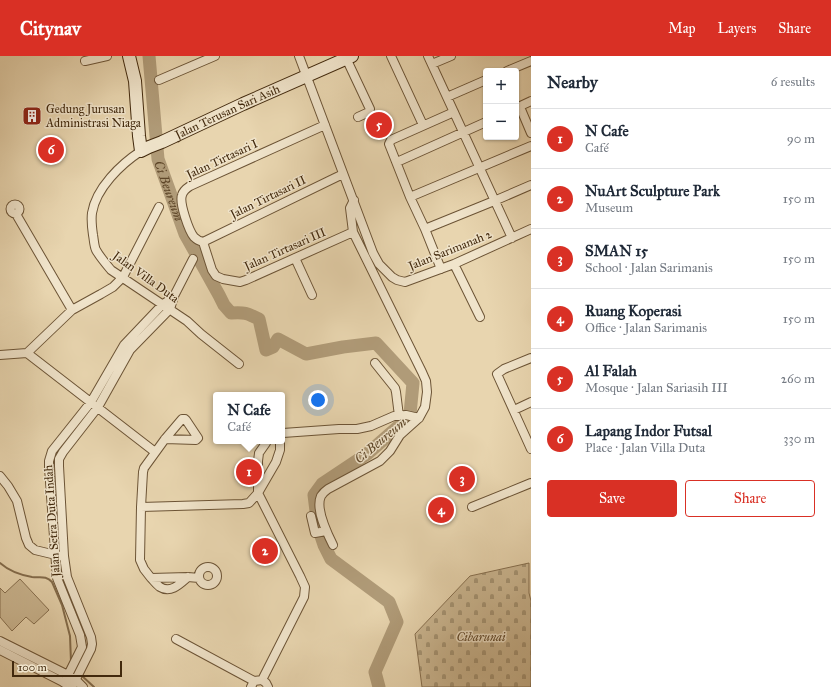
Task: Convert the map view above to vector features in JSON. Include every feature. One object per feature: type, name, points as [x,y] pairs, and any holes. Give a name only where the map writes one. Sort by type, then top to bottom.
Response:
[{"type":"street","points":[[86,61],[107,56]]},
{"type":"street","points":[[129,56],[135,81],[139,136],[145,149]]},
{"type":"street","points":[[159,80],[215,56]]},
{"type":"street","name":"Jalan Sarimanah 2","points":[[299,56],[373,253],[379,264],[392,277],[404,282],[454,264],[531,229]]},
{"type":"street","points":[[391,56],[423,125]]},
{"type":"street","points":[[428,56],[512,238]]},
{"type":"street","points":[[432,64],[451,56]]},
{"type":"street","points":[[349,57],[370,109],[369,112],[358,117]]},
{"type":"street","name":"Jalan Terusan Sari Asih","points":[[145,149],[349,57]]},
{"type":"street","points":[[514,68],[531,60]]},
{"type":"street","points":[[447,97],[483,81]]},
{"type":"street","points":[[519,107],[531,102]]},
{"type":"street","points":[[519,109],[531,133]]},
{"type":"street","points":[[441,269],[389,145],[390,141],[454,112]]},
{"type":"street","points":[[397,162],[483,123]]},
{"type":"street","name":"Jalan Tirtasari I","points":[[203,242],[198,240],[193,235],[185,216],[181,201],[183,192],[186,189],[325,125]]},
{"type":"street","points":[[410,197],[531,146]]},
{"type":"street","name":"Jalan Villa Duta","points":[[145,149],[125,162],[108,180],[100,192],[92,214],[92,230],[96,249],[103,261],[112,270],[187,321],[201,334],[240,364]]},
{"type":"street","name":"Jalan Tirtasari II","points":[[203,242],[343,174]]},
{"type":"street","points":[[425,229],[531,184]]},
{"type":"street","points":[[285,438],[338,429],[358,429],[371,426],[394,416],[409,416],[425,407],[427,392],[426,380],[352,232],[350,208],[354,200]]},
{"type":"street","points":[[0,355],[27,353],[72,310],[113,287],[123,277],[159,206]]},
{"type":"street","points":[[16,214],[72,310]]},
{"type":"street","name":"Jalan Tirtasari III","points":[[203,242],[212,270],[216,276],[223,279],[240,282],[352,232]]},
{"type":"street","points":[[295,258],[312,295]]},
{"type":"street","points":[[166,306],[174,296],[193,259]]},
{"type":"street","points":[[454,264],[480,317]]},
{"type":"street","name":"Jalan Setra Duta Indah","points":[[70,682],[92,649],[92,644],[91,637],[67,577],[64,556],[58,466],[59,459],[130,350],[166,306]]},
{"type":"street","points":[[27,353],[155,452]]},
{"type":"street","points":[[530,443],[498,377],[498,373],[531,358]]},
{"type":"street","points":[[375,363],[395,388],[409,416]]},
{"type":"street","points":[[514,410],[531,402]]},
{"type":"street","name":"Jalan Setra Duta Indah","points":[[70,682],[82,647],[82,641],[57,578],[49,461],[52,452],[95,405]]},
{"type":"street","points":[[333,545],[322,532],[320,500],[322,494],[328,489],[380,461],[390,450],[400,435],[409,416]]},
{"type":"street","points":[[165,439],[147,463],[143,472],[140,507],[140,560],[144,569],[151,578],[162,588],[171,589],[176,587],[188,577]]},
{"type":"street","points":[[256,683],[304,597],[305,587],[258,493],[258,461],[264,444]]},
{"type":"street","points":[[140,507],[249,503],[258,493],[276,462],[281,444]]},
{"type":"street","points":[[0,476],[17,501],[29,545],[35,550],[64,556]]},
{"type":"street","points":[[472,507],[531,483]]},
{"type":"street","points":[[311,516],[315,533],[322,532]]},
{"type":"street","points":[[151,578],[199,578]]},
{"type":"street","points":[[176,639],[256,683],[266,683],[268,687]]},
{"type":"street","points":[[0,641],[70,682]]},
{"type":"street","points":[[0,650],[83,687]]},
{"type":"green space","name":"Cibarunai","points":[[529,563],[529,593],[531,601],[531,687],[422,687],[415,634],[470,576]]},
{"type":"green space","points":[[20,579],[49,610],[34,624],[26,617],[12,631],[0,617],[0,588],[5,593]]},
{"type":"waterway","name":"Ci Beureum","points":[[149,56],[158,159],[185,234],[224,305],[231,313],[245,313],[259,319],[266,350],[273,347],[278,339],[306,354],[376,343],[413,383],[410,414],[407,419],[367,454],[322,484],[314,495],[318,527],[324,545],[331,559],[389,602],[397,622],[375,672],[379,687]]},
{"type":"waterway","points":[[0,563],[19,574],[45,578],[52,582],[62,605],[70,636],[71,662]]},
{"type":"waterway","points":[[81,675],[94,687]]},
{"type":"place","name":"Gedung Jurusan Administrasi Niaga","points":[[32,116]]},
{"type":"place","name":"Al Falah","points":[[379,125]]},
{"type":"place","name":"Lapang Indor Futsal","points":[[51,150]]},
{"type":"place","name":"N Cafe","points":[[249,472]]},
{"type":"place","name":"SMAN 15","points":[[462,479]]},
{"type":"place","name":"Ruang Koperasi","points":[[441,510]]},
{"type":"place","name":"NuArt Sculpture Park","points":[[265,551]]}]
